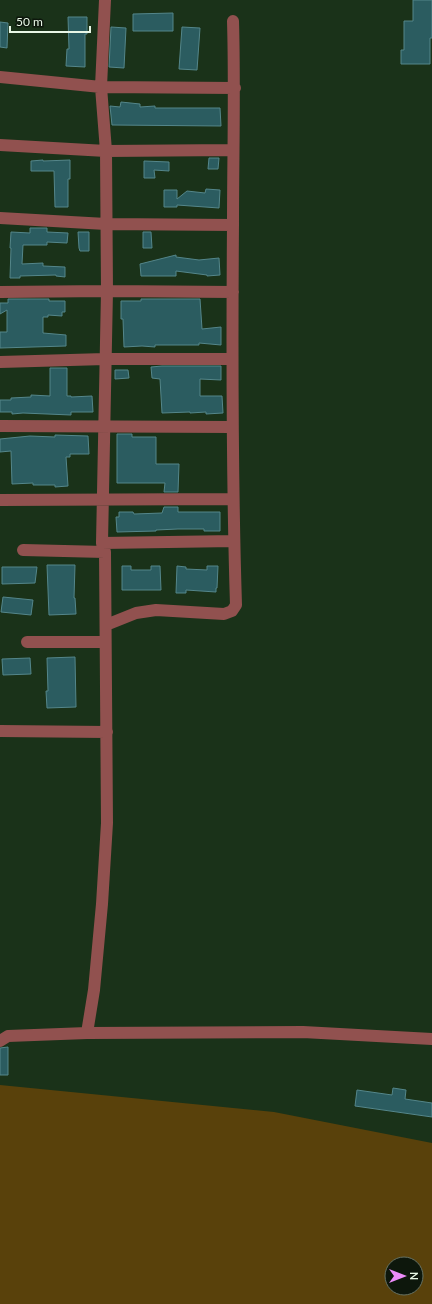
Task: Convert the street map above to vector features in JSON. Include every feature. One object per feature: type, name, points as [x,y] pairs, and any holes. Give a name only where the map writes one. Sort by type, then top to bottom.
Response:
[{"type":"lane","points":[[87,1033],[94,990],[103,897],[107,824],[104,547],[104,426],[107,291],[106,151],[101,87],[105,0]]},
{"type":"lane","points":[[106,626],[136,612],[156,610],[224,614],[232,611],[236,605],[232,427],[233,150],[235,88],[233,21]]},
{"type":"lane","points":[[0,77],[101,87],[235,88]]},
{"type":"lane","points":[[0,145],[106,151],[233,150]]},
{"type":"lane","points":[[0,218],[106,224],[233,225]]},
{"type":"lane","points":[[0,292],[233,292]]},
{"type":"lane","points":[[0,362],[106,359],[232,359]]},
{"type":"lane","points":[[0,426],[232,427]]},
{"type":"lane","points":[[0,500],[233,499]]},
{"type":"lane","points":[[23,550],[234,541]]},
{"type":"lane","points":[[27,642],[105,642]]},
{"type":"lane","points":[[0,731],[107,732]]},
{"type":"lane","points":[[0,1041],[8,1036],[87,1033],[303,1032],[432,1039]]},
{"type":"shaded area","points":[[0,1085],[274,1112],[432,1143],[432,1304],[0,1304]]},
{"type":"building","points":[[413,0],[432,0],[430,64],[401,64],[401,50],[404,50],[404,21],[413,21]]},
{"type":"building","points":[[173,13],[173,31],[133,31],[133,14]]},
{"type":"building","points":[[68,17],[87,17],[87,34],[85,34],[85,67],[66,66],[67,49],[69,49]]},
{"type":"building","points":[[0,22],[8,23],[7,48],[0,47]]},
{"type":"building","points":[[111,27],[126,28],[124,68],[109,67]]},
{"type":"building","points":[[182,27],[200,28],[197,70],[179,69]]},
{"type":"building","points":[[121,102],[140,104],[140,107],[155,106],[155,108],[220,108],[221,126],[112,125],[110,106],[120,107]]},
{"type":"building","points":[[209,158],[219,158],[218,169],[208,169]]},
{"type":"building","points":[[70,160],[68,207],[55,207],[54,171],[31,171],[31,161]]},
{"type":"building","points":[[144,161],[169,162],[169,171],[154,170],[155,178],[144,178]]},
{"type":"building","points":[[206,189],[220,190],[219,208],[177,205],[177,207],[164,207],[164,190],[177,190],[177,199],[187,191],[205,193]]},
{"type":"building","points":[[30,228],[47,228],[47,232],[68,233],[67,243],[47,242],[47,245],[23,245],[22,264],[43,263],[43,266],[65,267],[65,277],[56,275],[20,276],[20,278],[10,278],[11,232],[30,233]]},
{"type":"building","points":[[78,232],[89,232],[89,251],[80,251]]},
{"type":"building","points":[[143,232],[151,232],[152,248],[143,248]]},
{"type":"building","points":[[176,255],[176,257],[199,260],[219,258],[220,275],[207,276],[176,271],[176,276],[141,276],[140,264]]},
{"type":"building","points":[[8,299],[49,299],[49,301],[65,301],[65,312],[62,312],[62,316],[48,315],[48,317],[43,317],[43,333],[66,335],[66,346],[0,348],[0,332],[7,332],[7,310],[0,314],[0,303],[8,303]]},
{"type":"building","points":[[141,299],[200,299],[202,329],[221,327],[221,345],[199,343],[199,345],[124,347],[121,301],[141,301]]},
{"type":"building","points":[[221,366],[221,380],[200,379],[200,396],[222,396],[223,413],[162,413],[160,379],[152,378],[151,367]]},
{"type":"building","points":[[50,368],[67,368],[67,396],[92,396],[93,412],[71,412],[71,415],[12,414],[12,412],[0,412],[0,400],[31,397],[31,395],[50,396]]},
{"type":"building","points":[[115,370],[128,370],[129,378],[115,379]]},
{"type":"building","points":[[117,434],[132,434],[132,437],[156,437],[156,464],[179,464],[178,492],[164,492],[165,483],[117,483]]},
{"type":"building","points":[[55,435],[88,436],[89,454],[70,454],[70,457],[66,457],[68,486],[55,487],[55,485],[33,485],[33,483],[12,484],[11,451],[0,452],[0,439],[30,436],[55,437]]},
{"type":"building","points":[[164,507],[178,507],[178,512],[220,512],[220,531],[204,531],[204,529],[178,529],[117,532],[116,517],[119,517],[119,512],[133,512],[134,514],[162,513]]},
{"type":"building","points":[[47,565],[75,565],[74,598],[76,614],[49,615]]},
{"type":"building","points":[[122,566],[131,566],[131,570],[151,570],[151,566],[160,566],[161,590],[122,590]]},
{"type":"building","points":[[177,566],[186,567],[186,569],[207,570],[207,566],[218,566],[216,592],[186,590],[186,593],[176,593]]},
{"type":"building","points":[[2,567],[37,567],[35,583],[2,584]]},
{"type":"building","points":[[3,597],[33,600],[31,615],[1,612]]},
{"type":"building","points":[[75,657],[76,707],[47,708],[47,658]]},
{"type":"building","points":[[30,658],[31,674],[3,675],[2,659]]},
{"type":"building","points":[[8,1047],[8,1075],[0,1075],[0,1048]]},
{"type":"building","points":[[393,1088],[406,1090],[405,1099],[432,1103],[432,1117],[355,1106],[357,1090],[392,1095]]}]
